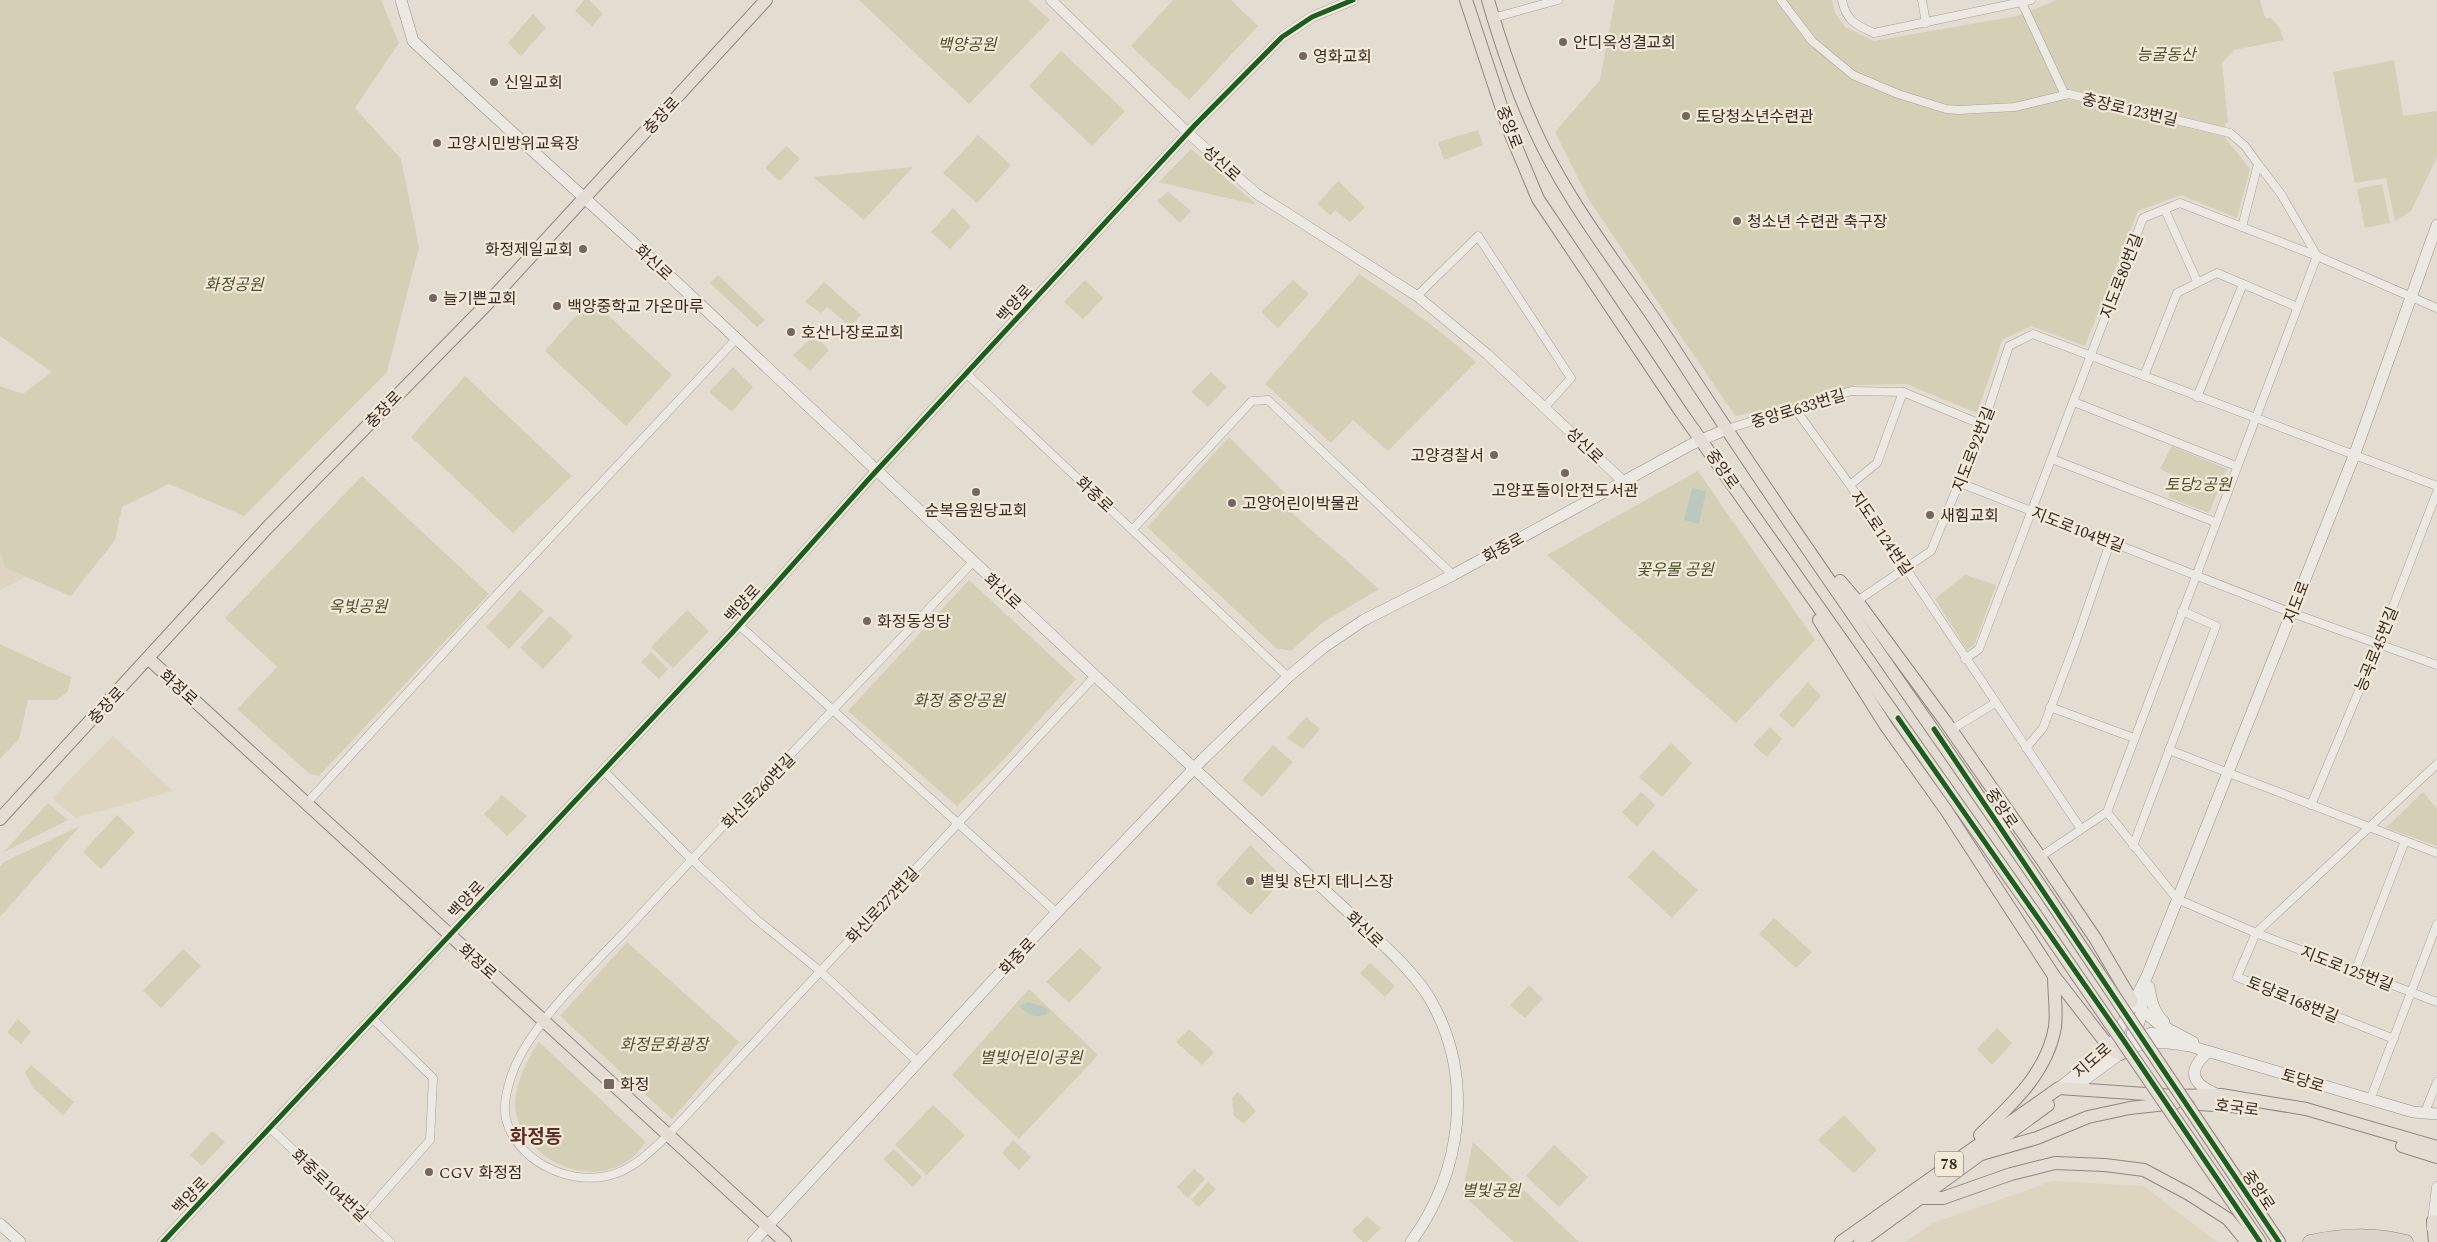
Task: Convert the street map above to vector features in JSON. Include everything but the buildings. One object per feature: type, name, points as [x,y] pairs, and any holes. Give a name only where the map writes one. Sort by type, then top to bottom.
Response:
[{"type":"highway","points":[[2310,1242],[2334,1237],[2360,1235],[2387,1237],[2406,1242]]},
{"type":"main road","name":"화신로","points":[[401,0],[413,40],[585,197],[1377,939],[1430,998],[1450,1048],[1458,1086],[1458,1123],[1451,1160],[1435,1205],[1410,1242]]},
{"type":"main road","name":"충장로","points":[[0,819],[149,659],[266,529],[487,304],[766,0]]},
{"type":"main road","name":"중앙로","points":[[1466,0],[1509,130],[1538,199],[1682,412],[2122,1038],[2260,1242]]},
{"type":"main road","name":"중앙로","points":[[1488,0],[1514,78],[1551,163],[1576,206],[2050,900],[2279,1242]]},
{"type":"main road","name":"지도로","points":[[2072,1089],[2115,1051],[2138,1009],[2147,976],[2226,773],[2354,456],[2437,225]]},
{"type":"main road","name":"화중로","points":[[753,1242],[1057,913],[1194,768],[1288,677],[1324,647],[1364,620],[1453,575],[1624,482],[1727,429]]},
{"type":"main road","points":[[1769,536],[1886,726],[1951,818],[2054,976],[2115,1051]]},
{"type":"main road","points":[[1805,543],[1857,600],[1951,730],[2095,938],[2138,1009]]},
{"type":"main road","name":"화정로","points":[[149,659],[785,1242]]},
{"type":"main road","points":[[1951,1162],[2017,1099],[2043,1064],[2055,1026],[2054,976]]},
{"type":"main road","points":[[2147,976],[2151,1000],[2159,1017],[2175,1038]]},
{"type":"main road","name":"지도로","points":[[2129,1040],[2139,1023],[2138,1009]]},
{"type":"main road","name":"토당로","points":[[2138,1009],[2175,1038],[2208,1052],[2371,1097]]},
{"type":"main road","name":"토당로","points":[[2115,1051],[2129,1040],[2152,1033],[2193,1042],[2371,1097],[2413,1112],[2437,1114]]},
{"type":"main road","name":"토당로","points":[[2115,1051],[2152,1041],[2175,1038]]},
{"type":"main road","name":"지도로","points":[[2059,1088],[2115,1051]]},
{"type":"main road","points":[[2208,1052],[2195,1066],[2194,1076],[2198,1084],[2220,1095]]},
{"type":"main road","name":"78","points":[[1842,1242],[1951,1162],[2059,1088]]},
{"type":"main road","name":"호국로","points":[[2059,1088],[2175,1096],[2220,1095],[2306,1109],[2437,1147]]},
{"type":"main road","name":"호국로","points":[[1860,1242],[1922,1198],[1978,1154],[2072,1089]]},
{"type":"main road","name":"호국로","points":[[1978,1154],[2037,1138],[2088,1116],[2130,1108],[2178,1103],[2221,1104],[2301,1115],[2437,1157]]},
{"type":"main road","points":[[1922,1198],[1944,1198],[2011,1174],[2055,1163],[2105,1165],[2144,1170],[2189,1194],[2228,1219],[2246,1242]]},
{"type":"main road","points":[[2433,1220],[2435,1242]]},
{"type":"main road","points":[[0,1224],[20,1242]]},
{"type":"street","name":"성신로","points":[[1051,0],[1188,133],[1257,194],[1417,296],[1546,407],[1624,482]]},
{"type":"street","name":"백양로","points":[[163,1242],[739,625],[876,471],[1188,133],[1282,37],[1312,17],[1353,0]]},
{"type":"street","points":[[1493,18],[1558,0]]},
{"type":"street","name":"충장로123번길","points":[[1781,0],[1812,41],[1853,75],[1898,94],[1959,110],[2015,107],[2069,94],[2230,132],[2245,146],[2258,164]]},
{"type":"street","points":[[1842,0],[1844,13],[1857,26],[1874,33],[2031,0]]},
{"type":"street","points":[[1922,0],[1926,23]]},
{"type":"street","points":[[2022,3],[2065,95]]},
{"type":"street","points":[[2242,227],[2258,164]]},
{"type":"street","points":[[2040,857],[2107,812],[2316,256],[2280,194],[2258,164]]},
{"type":"street","name":"지도로80번길","points":[[2092,356],[2143,218],[2180,204],[2316,256],[2437,308]]},
{"type":"street","points":[[2165,210],[2197,281]]},
{"type":"street","points":[[1417,296],[1478,236],[1571,378],[1546,407]]},
{"type":"street","points":[[2144,376],[2176,294],[2197,281],[2217,273],[2297,307]]},
{"type":"street","points":[[2197,397],[2244,284]]},
{"type":"street","name":"지도로92번길","points":[[1857,600],[1931,551],[1983,424],[2009,346],[2033,334],[2437,486]]},
{"type":"street","points":[[307,803],[489,603],[736,339]]},
{"type":"street","points":[[1966,659],[1979,648],[2092,356]]},
{"type":"street","name":"화중로","points":[[967,374],[1288,677]]},
{"type":"street","name":"중앙로633번길","points":[[1727,429],[1796,410],[1851,391],[1903,392],[1983,424]]},
{"type":"street","points":[[1850,485],[1876,463],[1903,392]]},
{"type":"street","points":[[1133,529],[1252,401],[1268,400],[1453,575]]},
{"type":"street","points":[[2074,402],[2236,466]]},
{"type":"street","name":"지도로124번길","points":[[1796,410],[1850,485],[2081,829]]},
{"type":"street","points":[[2052,459],[2215,522]]},
{"type":"street","name":"지도로104번길","points":[[1960,482],[2292,613],[2437,665]]},
{"type":"street","name":"능곡로45번길","points":[[2311,805],[2379,643],[2437,492]]},
{"type":"street","points":[[2026,748],[2043,728],[2076,641],[2110,542]]},
{"type":"street","name":"화신로260번길","points":[[669,1134],[637,1162],[624,1170],[599,1177],[560,1174],[547,1168],[519,1145],[505,1117],[508,1090],[517,1060],[544,1020],[692,859],[973,562]]},
{"type":"street","points":[[2133,846],[2216,626],[2182,611]]},
{"type":"street","points":[[739,625],[1057,913]]},
{"type":"street","name":"화신로272번길","points":[[669,1134],[1095,676]]},
{"type":"street","points":[[1951,730],[1996,703]]},
{"type":"street","points":[[2050,707],[2134,738]]},
{"type":"street","points":[[2169,750],[2437,853]]},
{"type":"street","points":[[2256,933],[2437,764]]},
{"type":"street","points":[[603,770],[692,859],[756,919],[820,971],[919,1063]]},
{"type":"street","points":[[2107,812],[2177,899]]},
{"type":"street","points":[[2354,971],[2405,841]]},
{"type":"street","name":"지도로125번길","points":[[2177,899],[2256,933],[2437,1002]]},
{"type":"street","points":[[2371,1097],[2437,924]]},
{"type":"street","name":"토당로168번길","points":[[2256,933],[2237,977],[2394,1039]]},
{"type":"street","points":[[363,1216],[430,1140],[433,1078],[372,1018]]},
{"type":"street","points":[[2425,1112],[2437,1082]]},
{"type":"street","name":"화중로104번길","points":[[269,1127],[390,1242]]},
{"type":"street","points":[[2430,1242],[2437,1187]]},
{"type":"shaded area","points":[[1692,488],[1706,491],[1699,524],[1684,520]]},
{"type":"shaded area","points":[[0,551],[5,568],[26,577],[0,590]]},
{"type":"shaded area","points":[[113,736],[173,791],[76,818],[52,798]]},
{"type":"shaded area","points":[[1028,1002],[1044,1007],[1050,1012],[1042,1016],[1034,1016],[1020,1006]]},
{"type":"shaded area","points":[[2052,1181],[2144,1186],[2217,1242],[1906,1242],[1931,1224]]},
{"type":"green space","name":"화정공원","points":[[0,0],[381,0],[399,43],[355,108],[401,159],[419,247],[387,372],[244,516],[169,484],[122,507],[115,540],[71,596],[5,568],[0,551],[0,386],[23,394],[52,372],[0,336]]},
{"type":"green space","points":[[584,0],[589,0],[603,14],[592,26],[575,11]]},
{"type":"green space","name":"백양공원","points":[[859,0],[1028,0],[1050,20],[969,104]]},
{"type":"green space","points":[[1173,0],[1231,0],[1258,26],[1189,100],[1131,46]]},
{"type":"green space","name":"능굴동산","points":[[1615,0],[1832,0],[1835,13],[1845,27],[1874,41],[2017,16],[2057,0],[2260,0],[2265,18],[2271,18],[2279,27],[2284,40],[2234,50],[2222,63],[2228,123],[2225,123],[2226,139],[2250,169],[2237,218],[2181,195],[2138,211],[2085,346],[2031,326],[2002,340],[1977,413],[1906,384],[1856,385],[1776,408],[1735,416],[1589,200],[1555,132],[1600,80]]},
{"type":"green space","points":[[533,14],[546,28],[521,56],[508,43]]},
{"type":"green space","points":[[1061,51],[1125,111],[1092,146],[1029,86]]},
{"type":"green space","points":[[2394,60],[2403,116],[2437,111],[2437,157],[2411,211],[2395,221],[2386,178],[2355,183],[2333,72]]},
{"type":"green space","points":[[1478,130],[1483,145],[1444,160],[1438,142]]},
{"type":"green space","points":[[978,135],[1011,165],[977,203],[943,173]]},
{"type":"green space","points":[[786,146],[800,159],[780,181],[765,168]]},
{"type":"green space","points":[[1191,149],[1257,205],[1159,182]]},
{"type":"green space","points":[[913,167],[864,220],[813,177]]},
{"type":"green space","points":[[1338,181],[1365,207],[1350,222],[1335,210],[1330,215],[1317,204]]},
{"type":"green space","points":[[2382,184],[2390,223],[2365,228],[2357,189]]},
{"type":"green space","points":[[1168,192],[1191,211],[1180,223],[1157,201]]},
{"type":"green space","points":[[953,208],[971,227],[950,249],[931,232]]},
{"type":"green space","points":[[1359,274],[1419,316],[1476,362],[1388,451],[1353,420],[1331,443],[1265,384]]},
{"type":"green space","points":[[718,275],[765,320],[757,327],[710,283]]},
{"type":"green space","points":[[1085,280],[1103,298],[1083,319],[1064,302]]},
{"type":"green space","points":[[1293,280],[1309,294],[1278,328],[1261,312]]},
{"type":"green space","points":[[824,282],[861,315],[850,326],[827,307],[821,313],[805,302]]},
{"type":"green space","points":[[591,299],[672,375],[626,426],[545,351]]},
{"type":"green space","points":[[815,335],[829,350],[810,371],[793,355]]},
{"type":"green space","points":[[733,367],[753,387],[732,412],[709,392]]},
{"type":"green space","points":[[1211,372],[1227,387],[1208,407],[1191,392]]},
{"type":"green space","points":[[465,376],[572,476],[513,533],[411,437]]},
{"type":"green space","points":[[1229,437],[1289,497],[1293,514],[1379,589],[1322,623],[1291,651],[1276,648],[1147,527]]},
{"type":"green space","name":"토당2공원","points":[[2172,446],[2227,469],[2209,513],[2168,497],[2177,477],[2160,469]]},
{"type":"green space","name":"꽃우물 공원","points":[[1698,471],[1815,640],[1736,723],[1547,555]]},
{"type":"green space","name":"옥빛공원","points":[[362,476],[489,594],[319,776],[310,774],[237,709],[277,667],[225,618]]},
{"type":"green space","points":[[1965,575],[1996,585],[1974,646],[1967,650],[1935,599]]},
{"type":"green space","name":"화정 중앙공원","points":[[969,580],[1076,679],[1006,757],[957,806],[848,711]]},
{"type":"green space","points":[[520,590],[544,611],[509,649],[486,627]]},
{"type":"green space","points":[[687,610],[709,631],[673,668],[651,647]]},
{"type":"green space","points":[[550,616],[573,636],[543,669],[520,648]]},
{"type":"green space","points":[[0,644],[71,677],[68,691],[57,700],[28,700],[19,739],[0,759]]},
{"type":"green space","points":[[651,652],[668,669],[659,679],[641,662]]},
{"type":"green space","points":[[1808,682],[1821,696],[1793,728],[1779,715]]},
{"type":"green space","points":[[1306,717],[1320,729],[1303,749],[1287,738]]},
{"type":"green space","points":[[1770,727],[1782,739],[1767,757],[1753,745]]},
{"type":"green space","points":[[1671,743],[1692,763],[1662,797],[1639,777]]},
{"type":"green space","points":[[1273,745],[1293,762],[1262,797],[1242,780]]},
{"type":"green space","points":[[1641,792],[1655,805],[1637,827],[1622,812]]},
{"type":"green space","points":[[2423,792],[2437,809],[2437,846],[2386,828]]},
{"type":"green space","points":[[502,795],[527,816],[507,836],[484,814]]},
{"type":"green space","points":[[48,803],[68,820],[4,852]]},
{"type":"green space","points":[[117,815],[135,832],[101,869],[83,852]]},
{"type":"green space","points":[[80,826],[0,917],[0,867],[4,862]]},
{"type":"green space","name":"별빛 8단지 테니스장","points":[[1250,845],[1284,878],[1251,915],[1216,884]]},
{"type":"green space","points":[[1653,850],[1698,890],[1672,918],[1628,877]]},
{"type":"green space","points":[[1774,918],[1812,952],[1796,968],[1759,934]]},
{"type":"green space","name":"화정문화광장","points":[[627,942],[739,1042],[672,1119],[560,1016]]},
{"type":"green space","points":[[1080,948],[1102,968],[1069,1003],[1046,982]]},
{"type":"green space","points":[[183,949],[201,966],[161,1008],[143,991]]},
{"type":"green space","points":[[1370,963],[1395,986],[1385,997],[1360,973]]},
{"type":"green space","points":[[1529,985],[1543,999],[1525,1018],[1510,1005]]},
{"type":"green space","name":"별빛어린이공원","points":[[1029,989],[1098,1055],[1019,1139],[952,1075]]},
{"type":"green space","points":[[18,1019],[31,1032],[21,1044],[7,1032]]},
{"type":"green space","points":[[1997,1028],[2012,1043],[1992,1065],[1977,1049]]},
{"type":"green space","points":[[1189,1029],[1214,1052],[1202,1065],[1176,1042]]},
{"type":"green space","name":"화정문화광장","points":[[539,1042],[646,1142],[634,1156],[618,1166],[600,1171],[581,1171],[563,1166],[547,1157],[533,1145],[522,1130],[515,1105],[521,1076]]},
{"type":"green space","points":[[31,1065],[74,1102],[63,1115],[33,1088],[25,1072]]},
{"type":"green space","points":[[1238,1092],[1256,1111],[1244,1124],[1234,1116],[1232,1098]]},
{"type":"green space","points":[[933,1105],[965,1135],[927,1175],[895,1145]]},
{"type":"green space","points":[[1844,1115],[1877,1150],[1854,1173],[1818,1140]]},
{"type":"green space","points":[[212,1131],[225,1142],[202,1166],[190,1155]]},
{"type":"green space","points":[[1013,1140],[1031,1157],[1019,1170],[1002,1153]]},
{"type":"green space","name":"별빛공원","points":[[1473,1142],[1579,1242],[1514,1242],[1462,1194]]},
{"type":"green space","points":[[1554,1145],[1588,1177],[1559,1207],[1526,1176]]},
{"type":"green space","points":[[894,1149],[922,1177],[913,1187],[883,1159]]},
{"type":"green space","points":[[1194,1169],[1205,1179],[1188,1198],[1177,1187]]},
{"type":"green space","points":[[1208,1182],[1216,1189],[1199,1207],[1191,1200]]},
{"type":"green space","points":[[1367,1216],[1381,1228],[1367,1242],[1363,1242],[1352,1231]]},
{"type":"cycle path","points":[[163,1242],[732,633],[868,480],[1195,125],[1282,37],[1312,17],[1353,0]]},
{"type":"cycle path","points":[[1898,718],[2122,1038],[2260,1242]]},
{"type":"cycle path","points":[[1934,729],[2279,1242]]},
{"type":"place","name":"안디옥성결교회","points":[[1563,42]]},
{"type":"place","name":"영화교회","points":[[1303,56]]},
{"type":"place","name":"신일교회","points":[[494,82]]},
{"type":"place","name":"토당청소년수련관","points":[[1686,116]]},
{"type":"place","name":"고양시민방위교육장","points":[[437,143]]},
{"type":"place","name":"청소년 수련관 축구장","points":[[1737,221]]},
{"type":"place","name":"화정제일교회","points":[[583,249]]},
{"type":"place","name":"늘기쁜교회","points":[[433,298]]},
{"type":"place","name":"백양중학교 가온마루","points":[[557,306]]},
{"type":"place","name":"호산나장로교회","points":[[791,332]]},
{"type":"place","name":"고양경찰서","points":[[1494,455]]},
{"type":"place","name":"고양포돌이안전도서관","points":[[1565,473]]},
{"type":"place","name":"순복음원당교회","points":[[976,492]]},
{"type":"place","name":"고양어린이박물관","points":[[1232,503]]},
{"type":"place","name":"새힘교회","points":[[1930,515]]},
{"type":"place","name":"화정동성당","points":[[867,621]]},
{"type":"place","name":"별빛 8단지 테니스장","points":[[1250,881]]},
{"type":"place","name":"화정","points":[[609,1084]]},
{"type":"place","name":"CGV 화정점","points":[[429,1172]]},
{"type":"district","name":"화정동","points":[[536,1136]]}]
